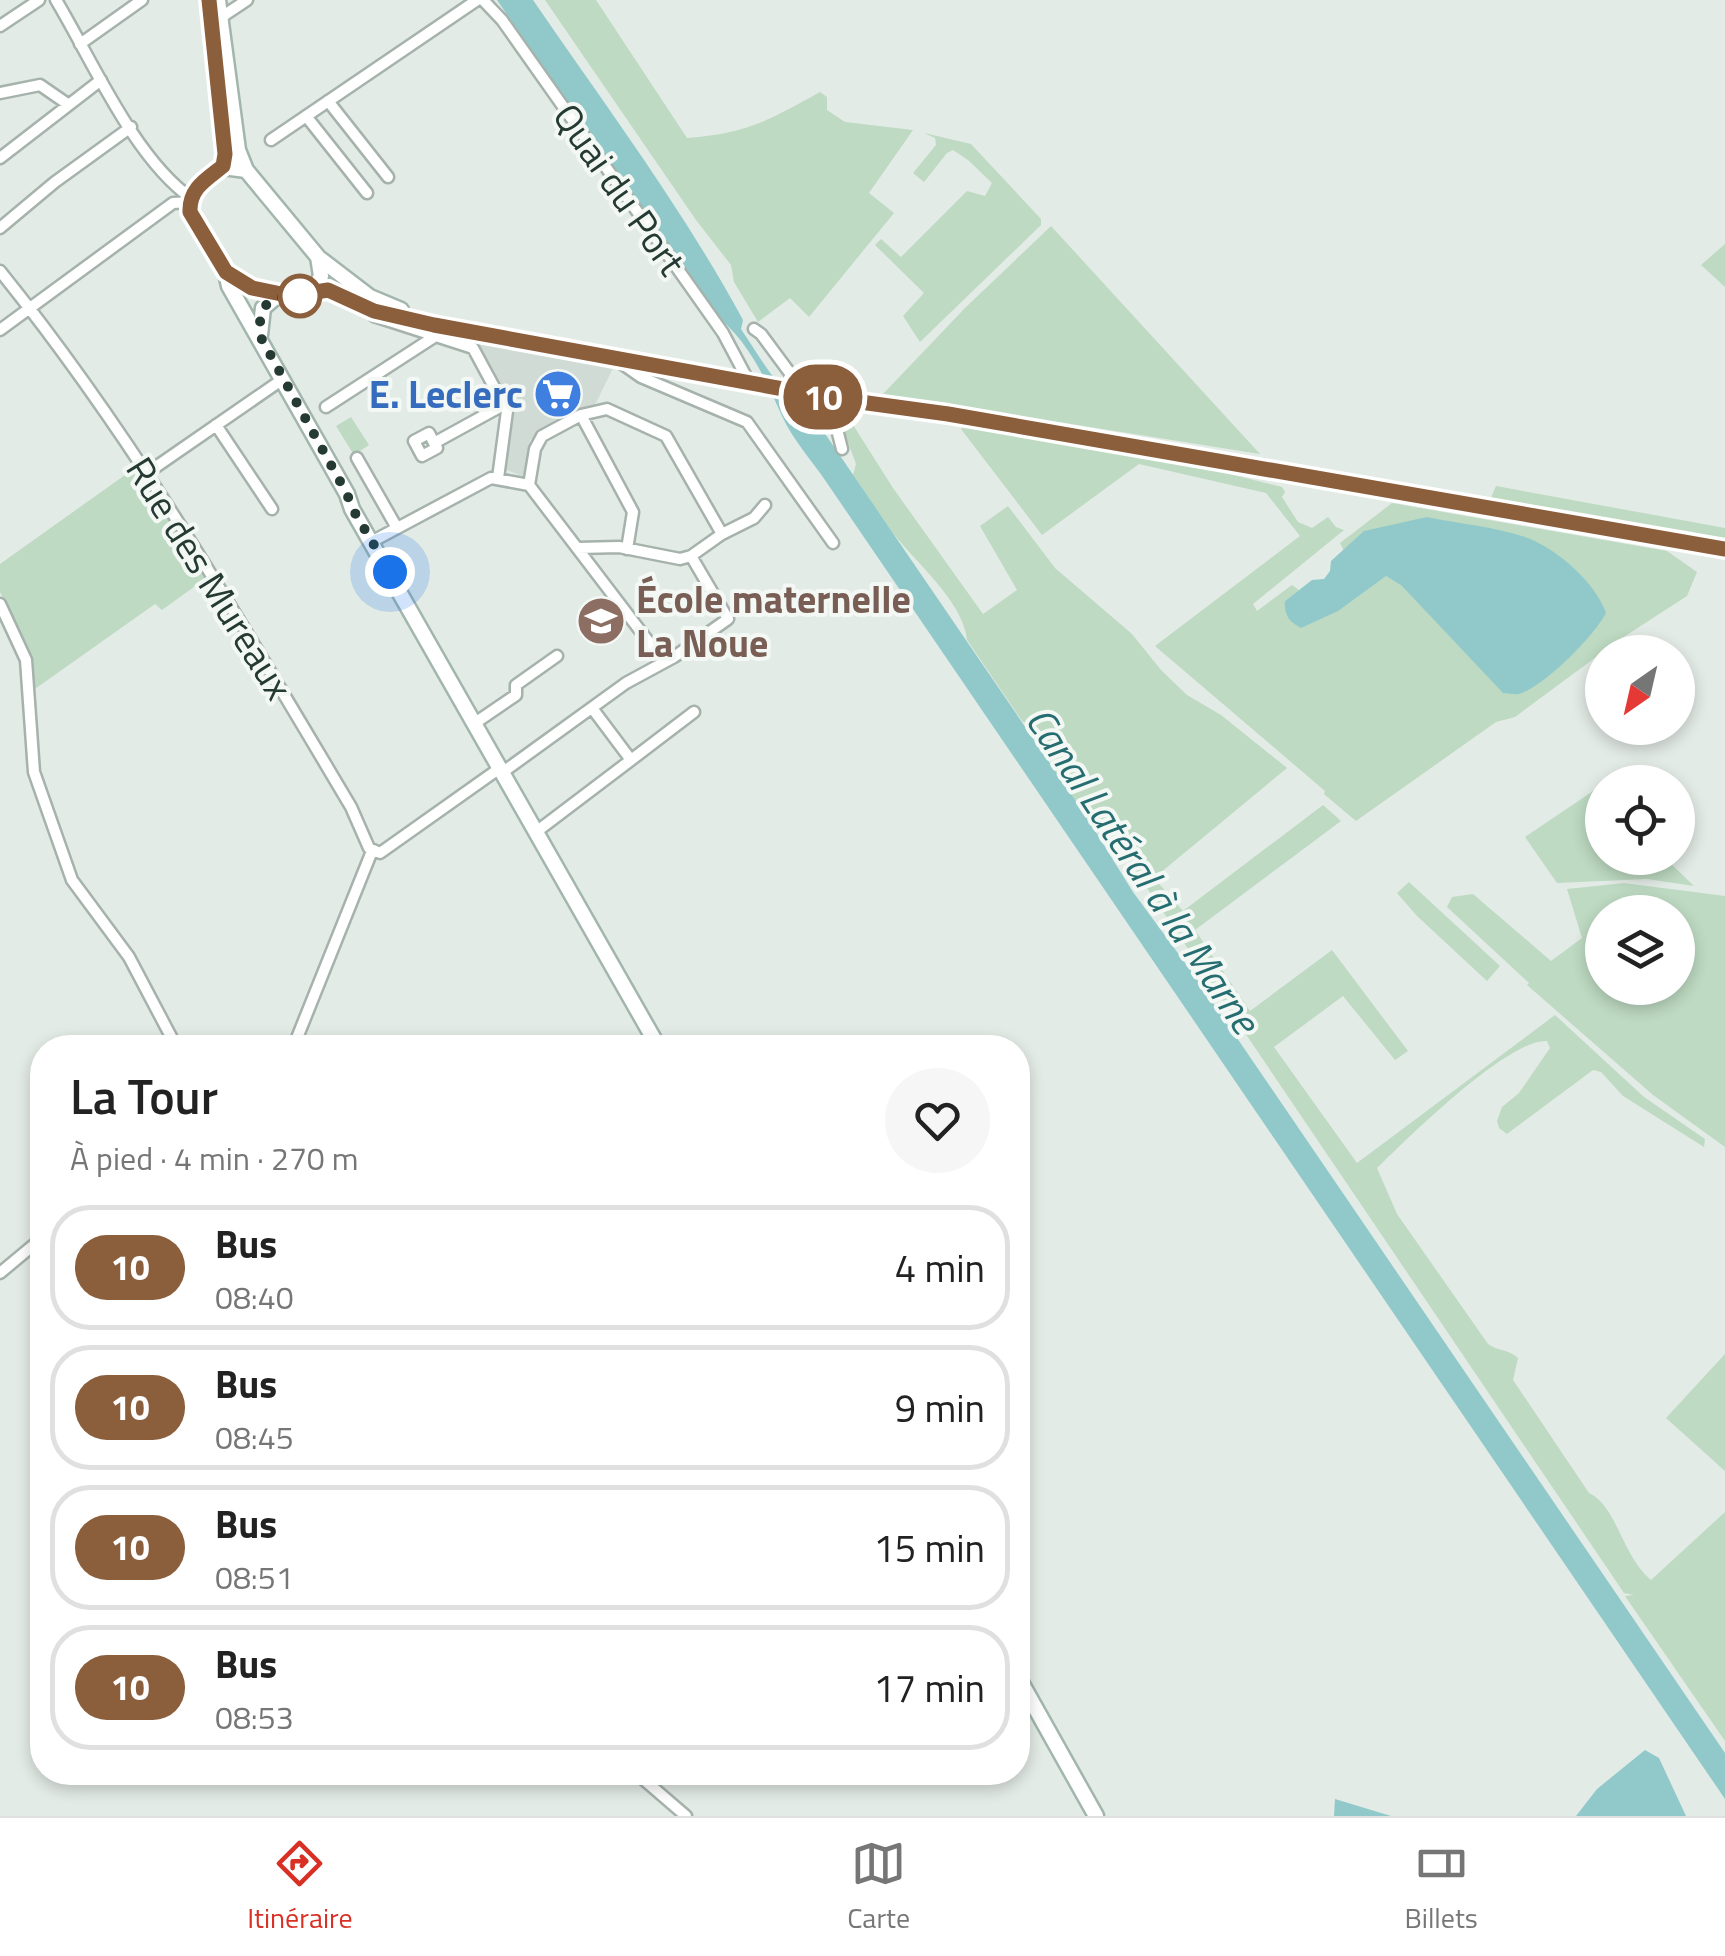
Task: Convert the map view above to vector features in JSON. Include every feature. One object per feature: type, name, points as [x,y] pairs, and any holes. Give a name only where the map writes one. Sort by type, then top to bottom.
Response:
[{"type":"main road","points":[[209,0],[225,154],[223,166],[196,188],[190,204],[230,286],[352,508],[652,1035]]},
{"type":"main road","points":[[218,0],[238,150],[246,170],[340,286],[362,306],[434,330],[829,398],[948,414],[1725,549]]},
{"type":"main road","points":[[223,166],[246,170]]},
{"type":"main road","points":[[314,290],[321,276],[318,257]]},
{"type":"main road","points":[[226,272],[252,288],[278,296],[298,296],[340,286],[434,330]]},
{"type":"main road","points":[[260,336],[263,308],[278,296]]},
{"type":"main road","points":[[1030,1699],[1096,1816]]},
{"type":"street","points":[[0,26],[39,0]]},
{"type":"street","points":[[56,0],[131,127],[169,182],[190,204]]},
{"type":"street","points":[[80,44],[142,0]]},
{"type":"street","points":[[220,18],[247,0]]},
{"type":"street","points":[[271,140],[480,0]]},
{"type":"street","name":"Quai du Port","points":[[480,0],[502,20],[723,333],[749,382]]},
{"type":"street","points":[[0,158],[101,80]]},
{"type":"street","points":[[2,88],[40,85],[69,105]]},
{"type":"street","points":[[328,102],[388,177]]},
{"type":"street","points":[[306,116],[367,193]]},
{"type":"street","points":[[0,228],[131,127]]},
{"type":"street","points":[[169,182],[171,205]]},
{"type":"street","points":[[0,330],[171,205],[190,204]]},
{"type":"street","name":"Rue des Mureaux","points":[[0,271],[146,473],[376,852]]},
{"type":"street","points":[[326,407],[434,330],[469,345],[505,404],[508,416],[498,478]]},
{"type":"street","points":[[754,330],[798,384],[798,392]]},
{"type":"street","points":[[613,358],[641,377],[747,422],[833,543]]},
{"type":"street","points":[[146,473],[283,380]]},
{"type":"street","points":[[829,398],[842,449]]},
{"type":"street","points":[[434,444],[505,404]]},
{"type":"street","points":[[529,485],[539,439],[581,415],[607,409],[661,432],[722,534]]},
{"type":"street","points":[[581,415],[633,512],[627,549]]},
{"type":"street","points":[[216,426],[272,509]]},
{"type":"street","points":[[357,458],[397,528]]},
{"type":"street","points":[[370,534],[397,528],[487,480],[498,478],[529,485],[664,662]]},
{"type":"street","points":[[578,548],[627,549],[669,558],[691,556],[754,518],[764,506]]},
{"type":"street","points":[[299,1035],[376,852],[728,619],[691,556]]},
{"type":"street","points":[[0,604],[26,660],[34,772],[72,880],[129,956],[169,1035]]},
{"type":"street","points":[[476,724],[516,695],[516,684],[557,656]]},
{"type":"street","points":[[592,708],[631,760]]},
{"type":"street","points":[[536,832],[694,712]]},
{"type":"street","points":[[0,1273],[30,1248]]},
{"type":"street","points":[[649,1785],[686,1816]]},
{"type":"shaded area","points":[[477,344],[614,366],[596,403],[530,440],[523,476],[506,470],[513,414]]},
{"type":"green space","points":[[545,0],[596,0],[687,138],[757,124],[820,92],[827,97],[827,110],[845,122],[913,130],[869,193],[894,213],[809,317],[790,298],[758,322],[734,282],[731,265]]},
{"type":"green space","points":[[924,133],[971,144],[1041,219],[1041,225],[920,342],[903,316],[924,293],[875,245],[881,239],[901,257],[967,191],[985,196],[992,183],[953,150],[924,182],[913,173],[936,145],[935,138]]},
{"type":"green space","points":[[1051,226],[1260,454],[883,394]]},
{"type":"green space","points":[[1725,244],[1725,287],[1701,265]]},
{"type":"green space","points":[[835,407],[843,409],[893,488],[983,614],[1017,590],[980,526],[1008,506],[1055,568],[1132,634],[1187,695],[1221,715],[1287,768],[1154,878],[1183,911],[1323,805],[1341,821],[1195,930],[1250,1011],[1332,950],[1408,1051],[1395,1060],[1343,996],[1274,1047],[1357,1163],[1555,1015],[1644,1097],[1705,1139],[1704,1147],[1623,1096],[1601,1072],[1593,1070],[1507,1134],[1497,1121],[1502,1107],[1519,1093],[1550,1048],[1547,1041],[1529,1045],[1484,1073],[1377,1168],[1397,1214],[1488,1344],[1518,1358],[1513,1380],[1589,1493],[1607,1509],[1633,1558],[1651,1580],[1725,1512],[1725,1741],[1625,1596],[1634,1595],[1624,1593],[1130,863],[1103,842],[1052,766],[1058,762],[1033,726],[1022,721],[967,640],[964,625],[948,597],[893,533],[853,475],[856,464]]},
{"type":"green space","points":[[351,417],[369,445],[354,455],[336,426]]},
{"type":"green space","points":[[966,424],[1209,469],[1282,487],[1282,497],[1298,522],[1312,528],[1328,517],[1344,530],[1253,604],[1257,611],[1292,585],[1299,590],[1285,601],[1386,576],[1402,586],[1597,632],[1353,544],[1344,551],[1340,543],[1392,503],[1667,551],[1697,572],[1687,596],[1627,635],[1585,635],[1585,665],[1515,717],[1496,722],[1356,821],[1155,646],[1300,536],[1266,493],[1139,464],[1042,535],[961,429]]},
{"type":"green space","points":[[132,470],[162,517],[166,515],[205,579],[162,610],[155,604],[32,691],[28,650],[0,592],[0,564]]},
{"type":"green space","points":[[1496,486],[1725,528],[1725,542],[1490,500]]},
{"type":"green space","points":[[1585,796],[1585,875],[1683,875],[1694,886],[1647,879],[1557,883],[1525,837]]},
{"type":"green space","points":[[1409,882],[1500,966],[1487,981],[1397,893]]},
{"type":"green space","points":[[1624,883],[1725,896],[1725,1147],[1653,1095],[1527,985],[1447,907],[1452,897],[1473,894],[1551,961],[1582,938],[1567,889]]},
{"type":"green space","points":[[1725,1354],[1725,1471],[1666,1418]]},
{"type":"water","points":[[497,0],[533,0],[642,158],[720,279],[743,320],[741,329],[766,366],[792,399],[815,419],[1084,813],[1133,892],[1194,975],[1725,1753],[1725,1799],[797,442],[745,346],[711,312]]},
{"type":"water","points":[[1427,517],[1528,538],[1563,559],[1585,579],[1606,613],[1555,671],[1517,694],[1503,693],[1402,586],[1386,576],[1338,611],[1301,628],[1293,623],[1285,610],[1285,601],[1312,580],[1324,579],[1331,561],[1364,531]]},
{"type":"water","points":[[1645,1750],[1659,1758],[1686,1816],[1576,1816],[1597,1789]]},
{"type":"water","points":[[1335,1799],[1391,1816],[1334,1816]]},
{"type":"bus line","name":"10","points":[[209,0],[225,154],[223,166],[196,188],[190,212],[226,272],[252,288],[278,296],[298,296],[323,289],[374,311],[434,325],[838,399],[948,414],[1725,549]]},
{"type":"place","name":"E. Leclerc","points":[[558,394]]},
{"type":"place","name":"École maternelle La Noue","points":[[601,621]]},
{"type":"route","points":[[300,296],[278,296],[268,302],[260,316],[260,336],[390,572]]},
{"type":"water label","name":"Canal Latéral à la Marne","points":[[1143,870]]}]
